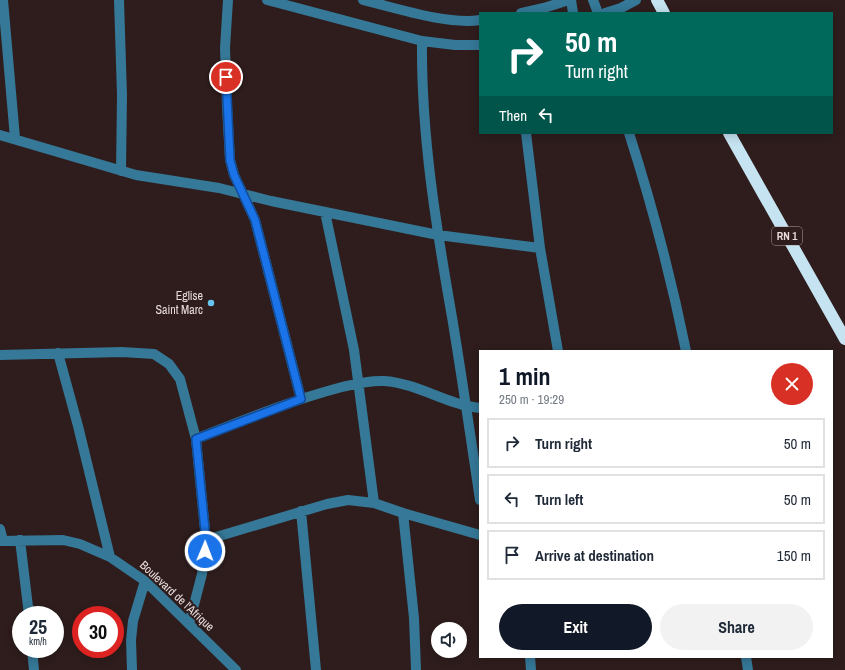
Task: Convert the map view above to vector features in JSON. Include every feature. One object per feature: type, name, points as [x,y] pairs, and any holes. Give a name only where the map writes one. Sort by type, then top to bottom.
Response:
[{"type":"highway","points":[[657,0],[663,12]]},
{"type":"highway","name":"RN 1","points":[[731,134],[845,339]]},
{"type":"street","points":[[3,0],[14,138]]},
{"type":"street","points":[[118,0],[122,95],[120,171]]},
{"type":"street","points":[[228,0],[226,106],[230,152],[234,175],[255,220],[301,399]]},
{"type":"street","points":[[267,0],[422,41],[455,45],[479,45]]},
{"type":"street","points":[[363,0],[441,18],[472,21],[479,20]]},
{"type":"street","points":[[526,12],[570,0],[573,12]]},
{"type":"street","points":[[593,0],[598,12]]},
{"type":"street","points":[[608,12],[621,8],[636,0]]},
{"type":"street","points":[[422,41],[423,102],[427,147],[438,234],[467,407],[479,493]]},
{"type":"street","points":[[526,134],[540,248],[558,350]]},
{"type":"street","points":[[629,134],[645,182],[662,246],[686,350]]},
{"type":"street","points":[[0,135],[120,171],[219,188],[325,212],[438,234],[540,248]]},
{"type":"street","points":[[325,212],[347,310],[359,383],[374,503]]},
{"type":"street","points":[[0,355],[122,352],[154,354],[169,364],[180,379],[196,439],[206,540],[202,574],[189,624]]},
{"type":"street","points":[[58,353],[78,426],[110,557]]},
{"type":"street","points":[[196,439],[301,399],[359,383],[383,381],[401,384],[467,407],[479,408]]},
{"type":"street","points":[[206,540],[301,511],[348,500],[374,503],[479,535]]},
{"type":"street","points":[[301,511],[316,670]]},
{"type":"street","points":[[404,513],[414,618],[416,670]]},
{"type":"street","points":[[0,530],[1,541]]},
{"type":"street","points":[[20,540],[28,606]]},
{"type":"street","name":"Boulevard de l'Afrique","points":[[1,541],[63,540],[80,544],[110,557],[145,581],[236,670]]},
{"type":"street","points":[[132,670],[131,640],[133,621],[145,581]]},
{"type":"street","points":[[33,658],[34,670]]},
{"type":"street","points":[[530,658],[531,670]]},
{"type":"street","points":[[746,658],[748,670]]},
{"type":"place","name":"Eglise Saint Marc","points":[[211,303]]},
{"type":"route","points":[[205,551],[206,540],[196,439],[301,399],[255,220],[234,175],[230,160],[226,106],[226,77]]}]
